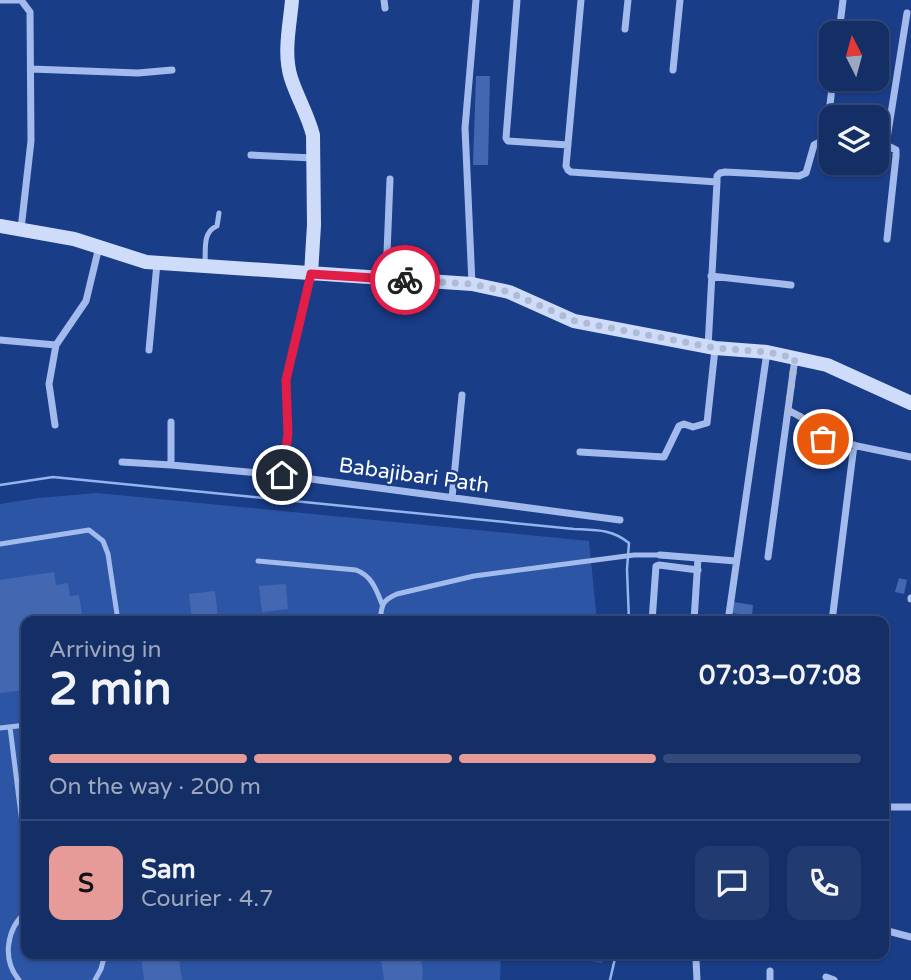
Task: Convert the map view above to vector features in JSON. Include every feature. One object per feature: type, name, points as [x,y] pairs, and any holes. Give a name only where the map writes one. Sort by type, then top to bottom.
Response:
[{"type":"street","points":[[0,0],[21,0],[30,12],[31,141],[21,229]]},
{"type":"street","points":[[282,475],[288,434],[286,380],[311,274],[314,225],[313,135],[289,68],[292,0]]},
{"type":"street","points":[[472,284],[465,128],[476,0]]},
{"type":"street","points":[[517,0],[506,138],[508,141],[568,145]]},
{"type":"street","points":[[581,0],[566,166],[568,170],[717,182]]},
{"type":"street","points":[[625,29],[628,0]]},
{"type":"street","points":[[673,70],[680,0]]},
{"type":"street","points":[[840,21],[843,0]]},
{"type":"street","points":[[889,126],[907,13]]},
{"type":"street","points":[[30,69],[138,73],[172,70]]},
{"type":"street","points":[[580,452],[664,457],[679,426],[707,423],[717,176],[724,172],[799,176],[806,173],[814,145],[819,143]]},
{"type":"street","points":[[887,239],[896,156],[896,150],[889,146]]},
{"type":"street","points":[[251,155],[313,158]]},
{"type":"street","points":[[386,279],[390,178]]},
{"type":"street","points":[[0,226],[74,239],[146,262],[472,284],[509,292],[575,321],[711,347],[767,352],[827,365],[911,403]]},
{"type":"street","points":[[55,425],[50,384],[56,345],[86,301],[99,247]]},
{"type":"street","points":[[149,350],[157,263]]},
{"type":"street","points":[[712,276],[791,285]]},
{"type":"street","points":[[0,340],[56,345]]},
{"type":"street","points":[[729,616],[767,352]]},
{"type":"street","points":[[768,557],[795,358]]},
{"type":"street","points":[[452,498],[462,395]]},
{"type":"street","points":[[788,410],[812,423],[823,439],[911,457]]},
{"type":"street","points":[[171,422],[171,465]]},
{"type":"street","points":[[833,616],[854,445]]},
{"type":"street","name":"Babajibari Path","points":[[122,462],[282,475],[620,520]]},
{"type":"street","points":[[660,555],[736,561]]},
{"type":"street","points":[[694,616],[698,558]]},
{"type":"street","points":[[652,616],[656,566],[698,570]]},
{"type":"street","points":[[889,807],[911,807]]},
{"type":"street","points":[[889,931],[911,937]]},
{"type":"street","points":[[696,960],[697,980]]},
{"type":"lane","points":[[205,267],[206,236],[211,228],[217,226],[219,213]]},
{"type":"lane","points":[[0,544],[89,530],[103,541],[108,554],[117,616]]},
{"type":"lane","points":[[382,604],[397,594],[474,576],[634,555],[660,555]]},
{"type":"lane","points":[[258,561],[365,573],[371,579],[382,604],[381,616]]},
{"type":"lane","points":[[0,728],[21,726]]},
{"type":"lane","points":[[10,727],[21,815]]},
{"type":"lane","points":[[19,980],[9,962],[8,946],[12,930],[21,916]]},
{"type":"lane","points":[[94,980],[104,959]]},
{"type":"shaded area","points":[[97,493],[589,541],[596,616],[21,616],[21,959],[501,959],[500,980],[0,980],[0,504]]},
{"type":"shaded area","points":[[577,959],[602,959],[602,963]]},
{"type":"building","points":[[476,76],[490,76],[488,165],[473,165]]},
{"type":"building","points":[[54,572],[56,585],[68,583],[70,596],[79,595],[82,616],[21,616],[21,691],[0,693],[0,580]]},
{"type":"building","points":[[899,578],[907,580],[904,594],[895,592]]},
{"type":"building","points":[[286,584],[288,609],[262,612],[259,586]]},
{"type":"building","points":[[215,591],[218,616],[191,616],[189,594]]},
{"type":"building","points":[[734,602],[753,605],[752,616],[732,613]]},
{"type":"building","points":[[142,959],[179,959],[182,980],[144,980]]},
{"type":"building","points":[[381,959],[421,959],[422,980],[384,980]]},
{"type":"waterway","points":[[0,485],[53,477],[603,531],[629,543],[629,616]]},
{"type":"waterway","points":[[610,980],[615,959]]},
{"type":"way so far","points":[[405,280],[472,284],[509,292],[575,321],[715,348],[767,352],[795,358],[788,410],[812,423],[823,439]]},
{"type":"route","points":[[282,475],[288,434],[286,380],[311,274],[405,280]]}]
